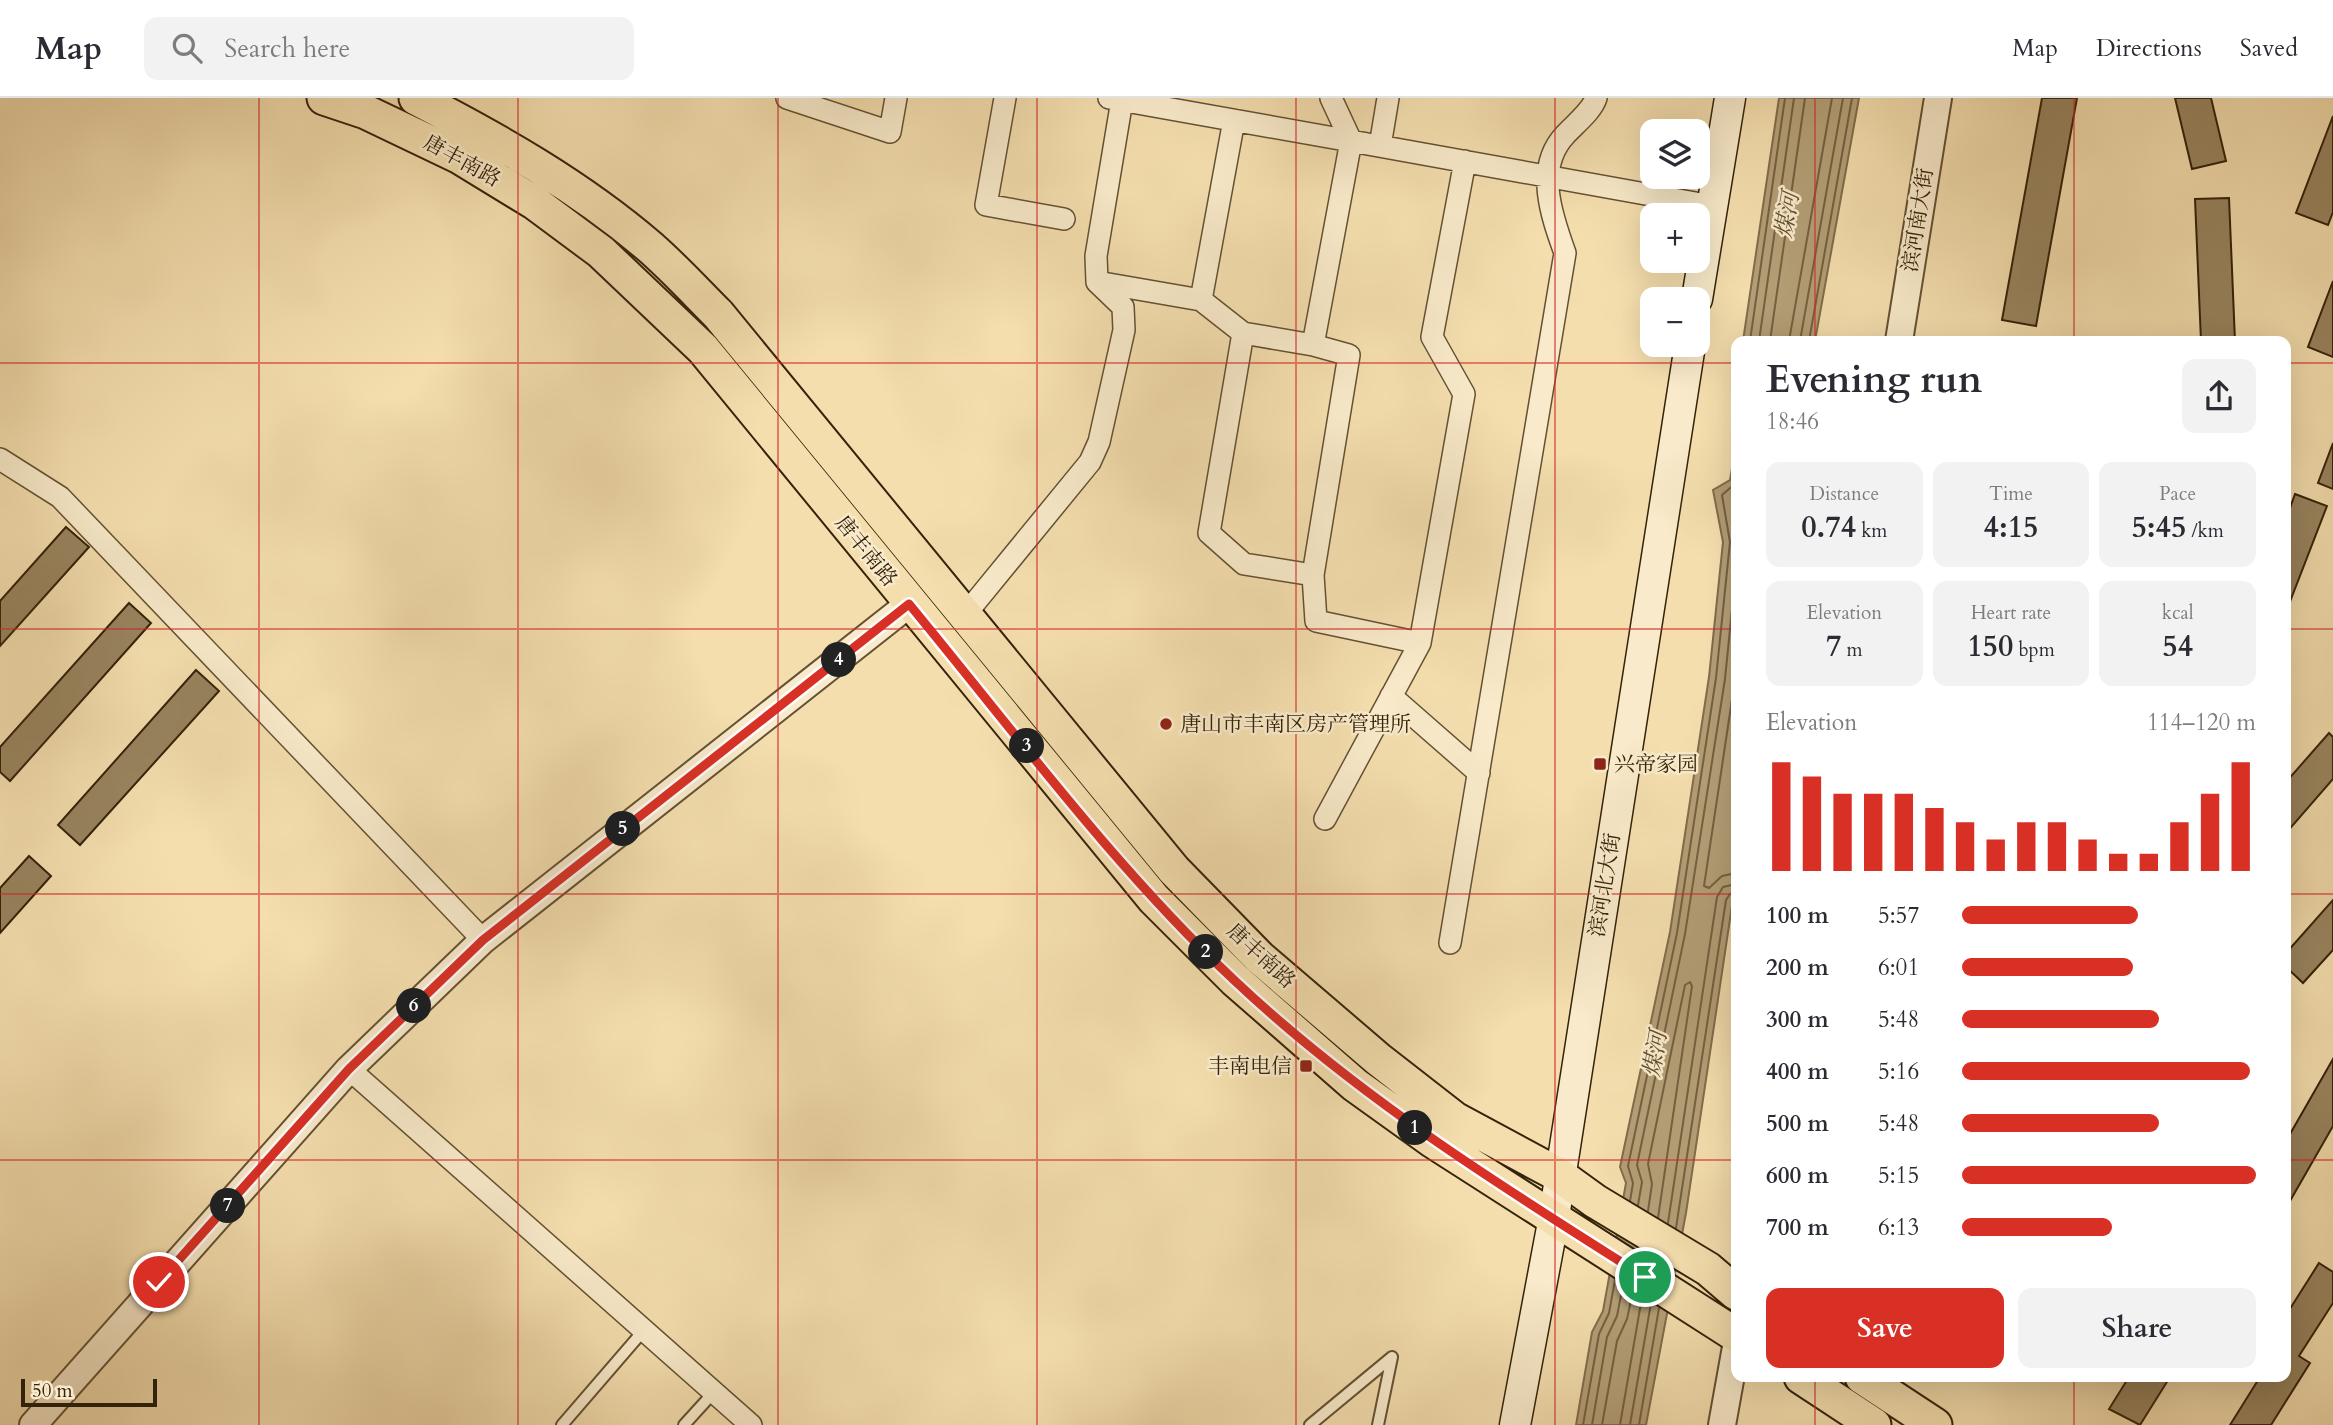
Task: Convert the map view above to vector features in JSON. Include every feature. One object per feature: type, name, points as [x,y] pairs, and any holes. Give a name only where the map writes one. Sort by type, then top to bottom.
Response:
[{"type":"main road","name":"唐丰南路","points":[[324,98],[366,112],[458,156],[535,202],[601,252],[703,349],[909,604],[1154,899],[1235,981],[1355,1085],[1433,1141],[1731,1332]]},
{"type":"main road","name":"唐丰南路","points":[[416,98],[490,137],[580,195],[650,247],[718,314],[1174,870],[1259,957],[1378,1059],[1455,1119],[1559,1175],[1595,1201],[1708,1269],[1731,1289]]},
{"type":"main road","points":[[1699,287],[1730,98]]},
{"type":"main road","name":"滨河北大街","points":[[1515,1425],[1553,1217],[1688,357]]},
{"type":"main road","points":[[1809,1382],[1874,1425]]},
{"type":"main road","points":[[1870,1382],[1934,1425]]},
{"type":"street","points":[[787,98],[890,132],[896,98]]},
{"type":"street","points":[[1005,98],[986,205],[1064,219]]},
{"type":"street","points":[[1313,345],[1351,141],[1331,98]]},
{"type":"street","points":[[1380,146],[1388,98]]},
{"type":"street","points":[[1450,943],[1565,253],[1551,215],[1547,176],[1561,139],[1596,98]]},
{"type":"street","name":"滨河南大街","points":[[1900,336],[1938,98]]},
{"type":"street","points":[[964,616],[1079,477],[1099,442],[1124,330],[1123,307],[1097,282],[1096,256],[1116,99],[1712,206]]},
{"type":"street","points":[[1201,300],[1234,120]]},
{"type":"street","points":[[1325,819],[1420,643],[1464,394],[1432,337],[1465,161]]},
{"type":"street","points":[[1097,282],[1201,300],[1243,334],[1313,345],[1349,355],[1313,575],[1316,621],[1420,643]]},
{"type":"street","points":[[1243,334],[1209,533],[1244,564],[1313,575]]},
{"type":"street","points":[[0,459],[60,496],[483,940]]},
{"type":"street","points":[[33,1425],[349,1069],[483,940],[909,604]]},
{"type":"street","points":[[1391,696],[1479,773]]},
{"type":"street","points":[[349,1069],[751,1425]]},
{"type":"street","points":[[1722,1425],[1731,1375]]},
{"type":"lane","points":[[562,1425],[644,1330]]},
{"type":"lane","points":[[1310,1425],[1392,1357],[1378,1425]]},
{"type":"lane","points":[[684,1425],[714,1392]]},
{"type":"water","name":"煤河","points":[[1779,98],[1859,98],[1816,336],[1744,336]]},
{"type":"water","name":"煤河","points":[[1731,474],[1731,912],[1686,1213],[1646,1425],[1576,1425],[1592,1332],[1603,1311],[1626,1183],[1620,1167],[1670,932],[1709,677],[1723,542],[1713,490],[1730,480]]},
{"type":"building","points":[[2042,98],[2077,98],[2036,326],[2002,320]]},
{"type":"building","points":[[2175,98],[2211,98],[2226,161],[2192,169]]},
{"type":"building","points":[[2333,116],[2333,212],[2328,225],[2296,213]]},
{"type":"building","points":[[2229,198],[2235,336],[2201,336],[2195,199]]},
{"type":"building","points":[[2333,281],[2333,357],[2308,347]]},
{"type":"building","points":[[2333,443],[2333,489],[2318,483]]},
{"type":"building","points":[[2295,494],[2327,506],[2291,599],[2291,505]]},
{"type":"building","points":[[66,527],[89,547],[0,646],[0,601]]},
{"type":"building","points":[[129,603],[151,623],[10,781],[0,772],[0,747]]},
{"type":"building","points":[[196,670],[219,691],[80,845],[58,825]]},
{"type":"building","points":[[2329,733],[2333,737],[2333,779],[2291,827],[2291,776]]},
{"type":"building","points":[[29,856],[51,876],[0,933],[0,888]]},
{"type":"building","points":[[2333,900],[2333,950],[2303,983],[2291,972],[2291,947]]},
{"type":"building","points":[[2333,1059],[2333,1126],[2291,1199],[2291,1132]]},
{"type":"building","points":[[2319,1263],[2333,1272],[2333,1303],[2299,1356],[2310,1363],[2271,1425],[2230,1425],[2257,1382],[2291,1382],[2291,1307]]},
{"type":"building","points":[[2126,1382],[2167,1382],[2140,1425],[2109,1409]]},
{"type":"place","name":"唐山市丰南区房产管理所","points":[[1166,724]]},
{"type":"place","name":"兴帝家园","points":[[1600,764]]},
{"type":"place","name":"丰南电信","points":[[1306,1066]]},
{"type":"route","points":[[159,1282],[349,1069],[483,940],[909,604],[1154,899],[1235,981],[1355,1085],[1433,1141],[1645,1277]]}]
